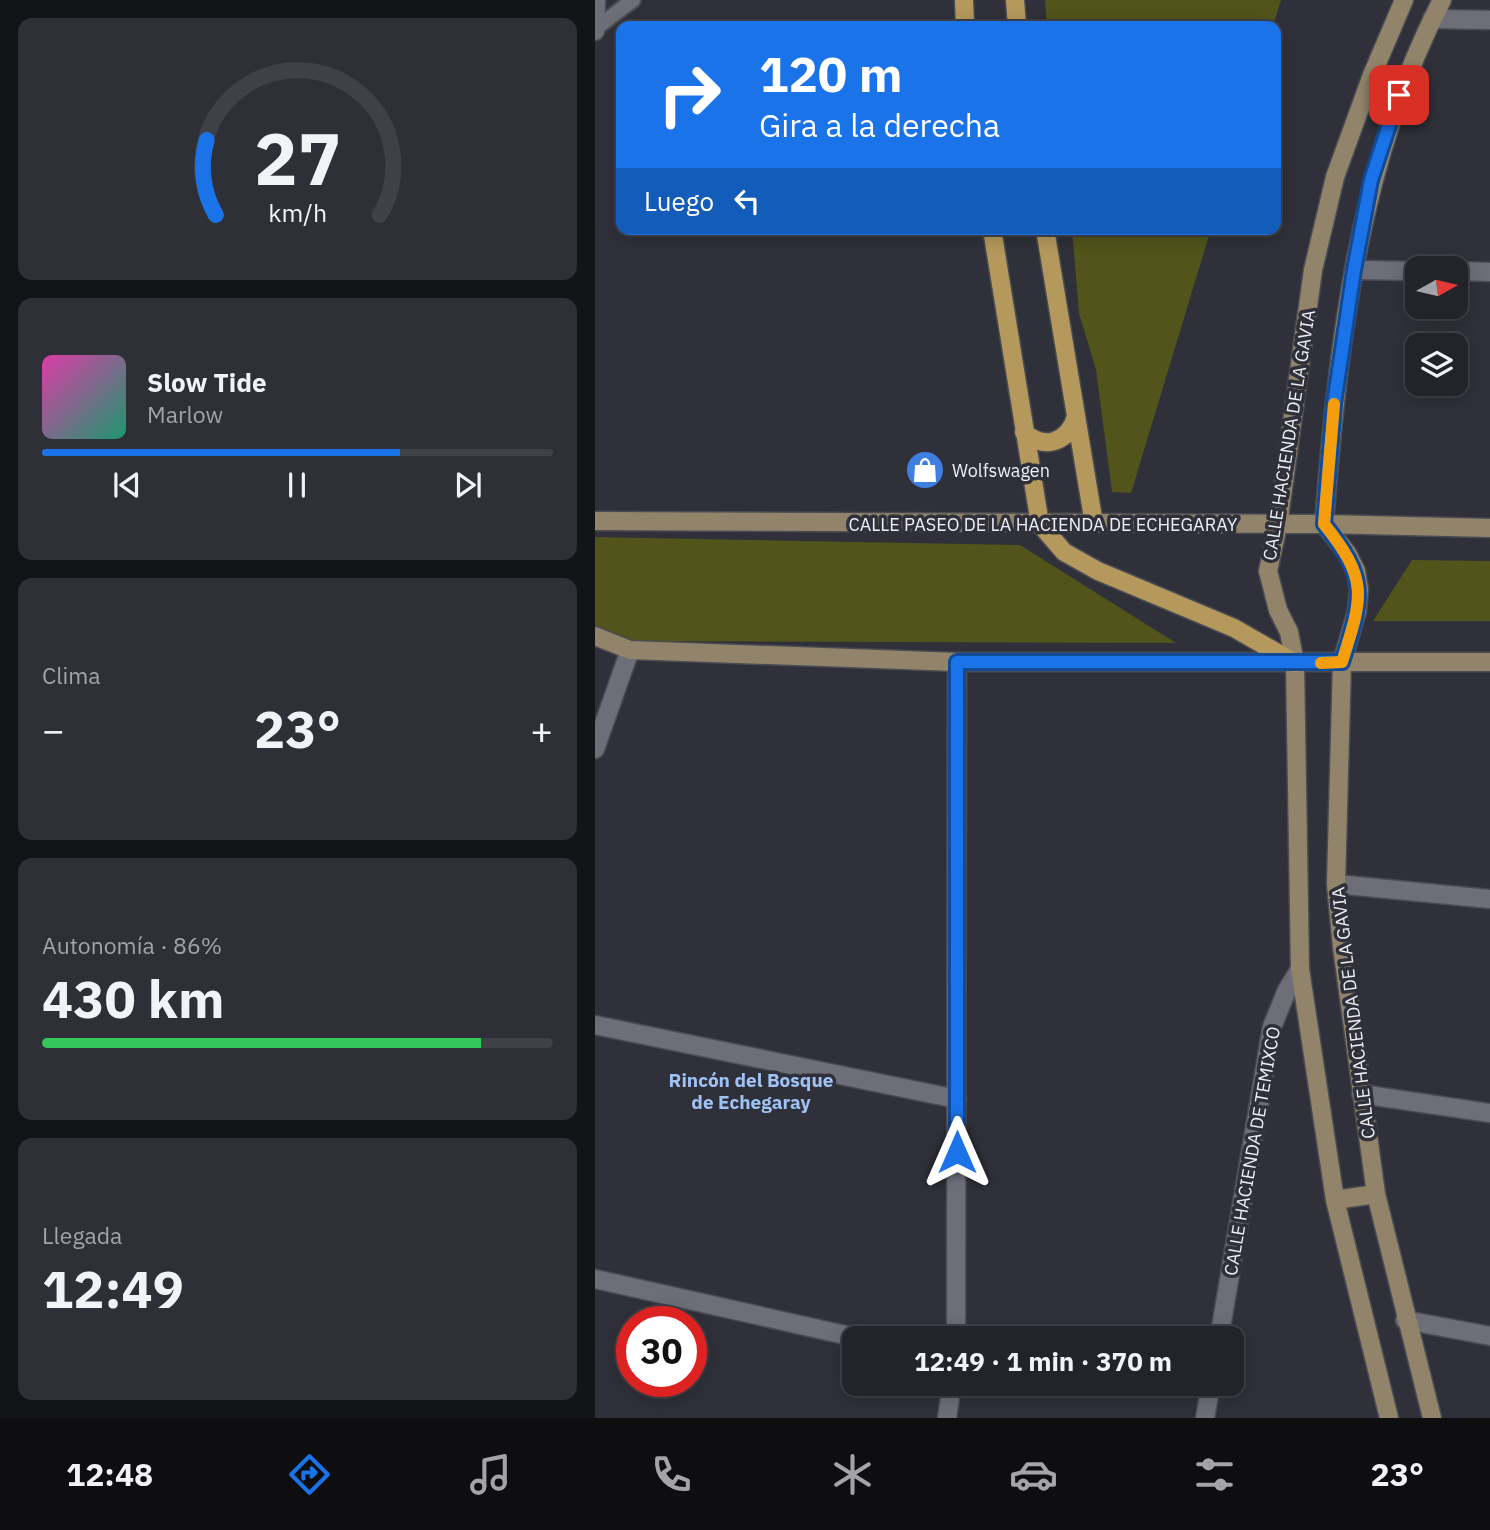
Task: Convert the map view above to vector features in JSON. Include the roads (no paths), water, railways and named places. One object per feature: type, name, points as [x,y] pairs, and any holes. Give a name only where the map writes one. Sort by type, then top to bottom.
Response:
[{"type":"main road","points":[[964,0],[965,21]]},
{"type":"main road","points":[[1015,0],[1017,21]]},
{"type":"main road","name":"CALLE HACIENDA DE LA GAVIA","points":[[1389,1418],[1335,1200],[1300,969],[1296,663],[1289,632],[1278,610],[1268,571],[1277,526],[1313,270],[1335,177],[1372,75],[1404,0]]},
{"type":"main road","points":[[1324,524],[1334,404],[1354,270],[1371,180],[1399,95],[1442,0]]},
{"type":"main road","points":[[993,235],[1040,524],[1064,552],[1098,571],[1234,628],[1296,663]]},
{"type":"main road","points":[[1046,235],[1094,524]]},
{"type":"main road","points":[[1024,432],[1036,441],[1052,443],[1067,434],[1076,417]]},
{"type":"main road","name":"CALLE PASEO DE LA HACIENDA DE ECHEGARAY","points":[[596,520],[1277,526],[1324,524],[1490,528]]},
{"type":"main road","name":"CALLE HACIENDA DE LA GAVIA","points":[[1324,524],[1347,553],[1356,571],[1359,589],[1357,611],[1342,662],[1336,884],[1361,1094],[1376,1194],[1405,1320],[1432,1418]]},
{"type":"main road","points":[[595,636],[630,650],[957,662],[1490,662]]},
{"type":"main road","points":[[1335,1200],[1376,1194]]},
{"type":"street","points":[[595,30],[596,0]]},
{"type":"street","points":[[1432,19],[1490,20]]},
{"type":"street","points":[[1354,270],[1405,271]]},
{"type":"street","points":[[1468,271],[1490,272]]},
{"type":"street","points":[[595,749],[630,650]]},
{"type":"street","points":[[956,1326],[957,662]]},
{"type":"street","points":[[1336,884],[1490,899]]},
{"type":"street","name":"CALLE HACIENDA DE TEMIXCO","points":[[1221,1326],[1272,1027],[1287,990],[1300,969]]},
{"type":"street","points":[[595,1025],[957,1099]]},
{"type":"street","points":[[1361,1094],[1490,1113]]},
{"type":"street","points":[[595,1279],[842,1334]]},
{"type":"street","points":[[1405,1320],[1490,1336]]},
{"type":"street","points":[[947,1418],[950,1396]]},
{"type":"street","points":[[1205,1418],[1209,1396]]},
{"type":"lane","points":[[595,30],[633,0]]},
{"type":"place","name":"Wolfswagen","points":[[925,470]]},
{"type":"district","name":"Rincón del Bosque de Echegaray","points":[[751,1091]]}]
